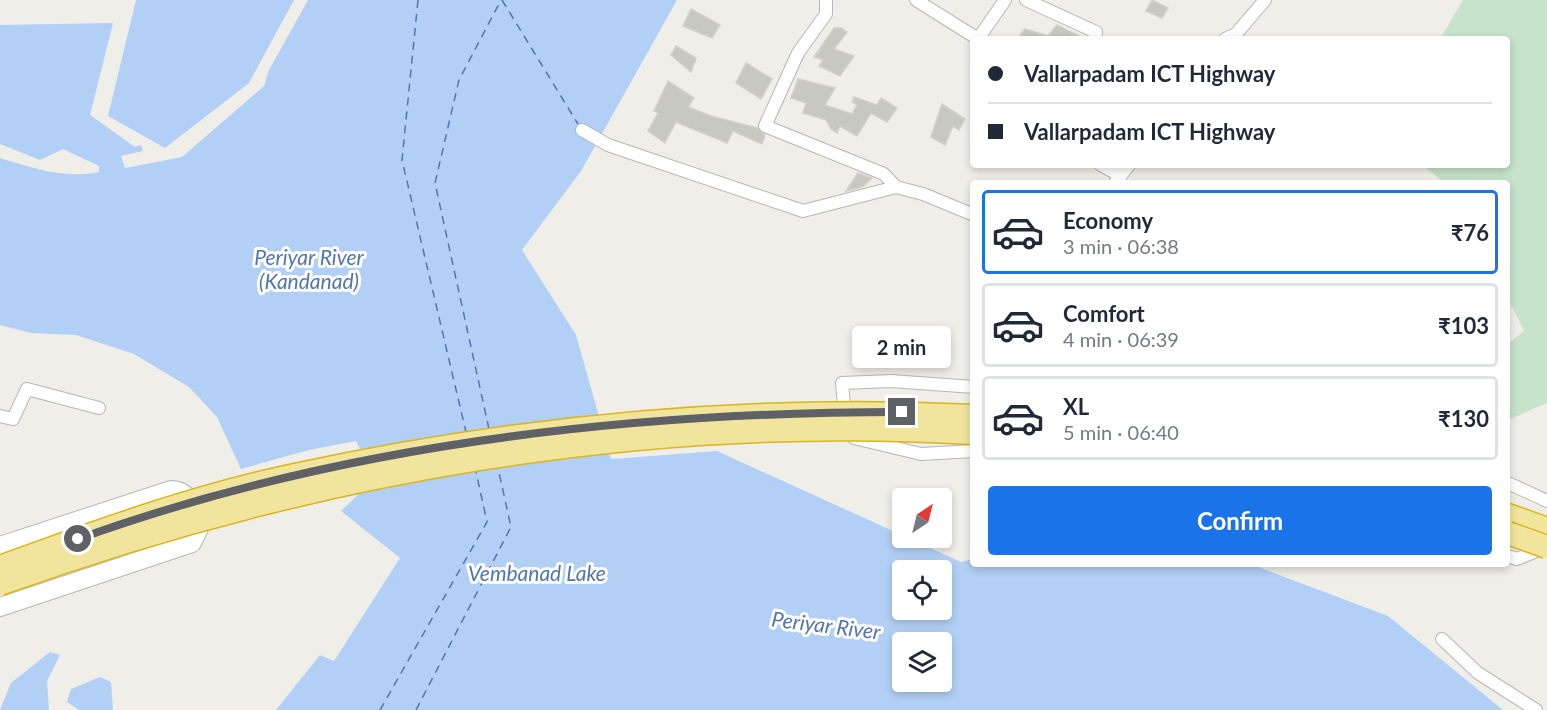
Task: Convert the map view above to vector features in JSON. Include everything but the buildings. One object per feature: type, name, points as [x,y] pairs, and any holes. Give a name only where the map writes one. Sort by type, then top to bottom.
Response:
[{"type":"highway","points":[[0,567],[100,531],[293,475],[474,443],[719,416],[839,412],[970,416]]},
{"type":"highway","points":[[0,584],[172,526],[325,487],[410,470],[542,451],[780,428],[889,428],[970,442]]},
{"type":"highway","points":[[1510,516],[1547,531]]},
{"type":"highway","points":[[1510,534],[1547,547]]},
{"type":"street","points":[[826,0],[826,14],[798,53],[765,126],[884,174],[896,187]]},
{"type":"street","points":[[916,0],[973,36]]},
{"type":"street","points":[[980,36],[1005,0]]},
{"type":"street","points":[[1234,36],[1265,0]]},
{"type":"street","points":[[1034,2],[1096,32],[1095,36]]},
{"type":"street","points":[[582,130],[608,146],[803,212],[896,187],[923,194],[970,213]]},
{"type":"street","points":[[1105,168],[1118,179]]},
{"type":"street","points":[[970,387],[891,381],[842,383],[846,436],[921,454],[970,442]]},
{"type":"street","points":[[0,416],[13,419],[27,389],[99,408]]},
{"type":"street","points":[[1510,484],[1547,501]]},
{"type":"street","points":[[0,546],[171,490],[188,496],[200,526],[192,543],[0,607]]},
{"type":"street","points":[[1510,557],[1517,559],[1539,550],[1547,531]]},
{"type":"street","points":[[1442,639],[1478,673],[1536,710]]},
{"type":"street","points":[[1544,710],[1547,706]]},
{"type":"green space","points":[[1463,0],[1547,0],[1547,403],[1510,419],[1510,342],[1524,331],[1510,303],[1510,180],[1441,180],[1426,168],[1510,168],[1510,36],[1442,36]]},
{"type":"water","points":[[136,0],[294,0],[249,83],[165,148],[108,116]]},
{"type":"water","points":[[308,0],[677,0],[581,171],[522,250],[576,335],[611,459],[717,451],[892,531],[892,548],[930,548],[961,562],[970,560],[970,567],[1258,567],[1388,616],[1503,710],[276,710],[320,655],[334,661],[400,558],[341,511],[361,492],[364,457],[356,441],[309,450],[241,469],[217,417],[189,387],[134,354],[76,335],[31,333],[0,325],[0,158],[36,169],[61,173],[99,172],[99,166],[63,149],[40,160],[0,144],[0,25],[113,23],[90,115],[135,147],[141,145],[143,151],[121,156],[125,168],[182,157],[264,86],[269,70]]},
{"type":"water","points":[[50,652],[60,655],[47,681],[49,710],[0,710],[11,683]]},
{"type":"water","points":[[100,677],[111,682],[113,710],[79,710],[67,702],[71,689]]},
{"type":"ferry route","points":[[418,0],[402,160],[466,432]]},
{"type":"ferry route","points":[[489,429],[435,183],[459,80],[501,0]]},
{"type":"ferry route","points":[[502,0],[578,124]]},
{"type":"ferry route","points":[[416,710],[511,527],[498,468]]},
{"type":"ferry route","points":[[380,710],[487,522],[476,472]]},
{"type":"route","points":[[78,539],[293,475],[474,443],[719,416],[902,412]]},
{"type":"water label","name":"Periyar River (Kandanad)","points":[[309,270]]},
{"type":"water label","name":"Vembanad Lake","points":[[537,574]]},
{"type":"water label","name":"Periyar River","points":[[826,626]]}]
